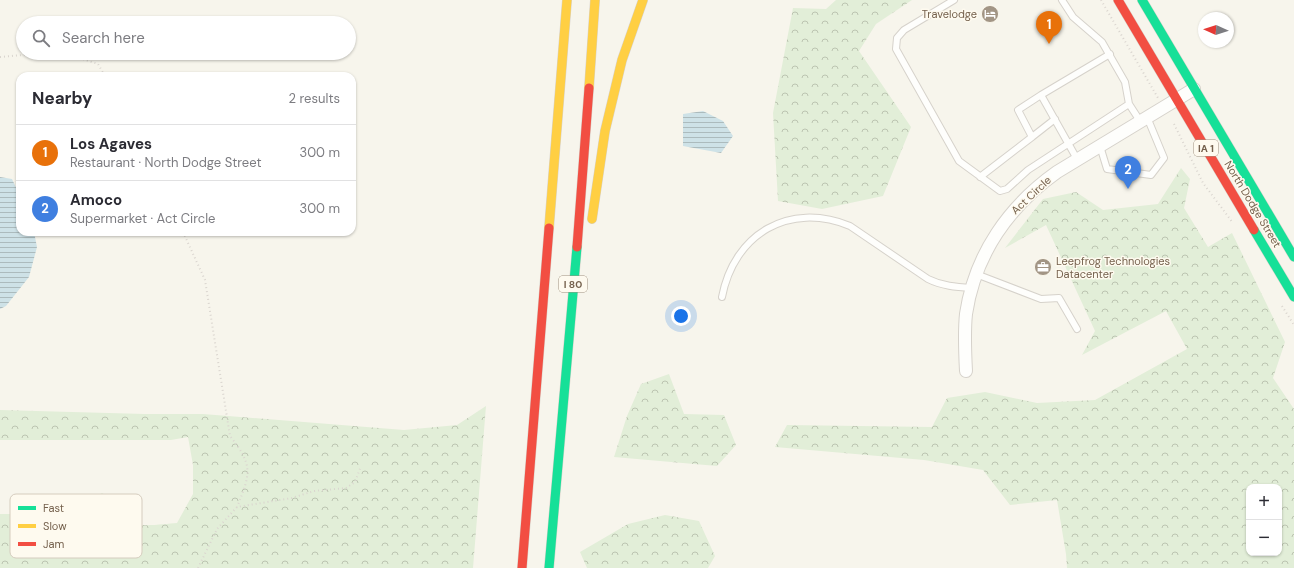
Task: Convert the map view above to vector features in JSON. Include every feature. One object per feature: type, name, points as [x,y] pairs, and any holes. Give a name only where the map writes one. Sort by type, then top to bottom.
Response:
[{"type":"main road","name":"I 80","points":[[522,568],[567,0]]},
{"type":"main road","name":"I 80","points":[[549,568],[595,0]]},
{"type":"main road","points":[[573,283],[589,233],[605,131],[622,60],[643,0]]},
{"type":"main road","name":"North Dodge Street","points":[[1118,0],[1294,296]]},
{"type":"main road","name":"North Dodge Street","points":[[1142,0],[1294,256]]},
{"type":"main road","points":[[551,76],[557,136]]},
{"type":"street","name":"Act Circle","points":[[966,371],[965,334],[972,288],[976,274],[987,249],[1010,214],[1040,184],[1143,119],[1194,89]]},
{"type":"lane","points":[[954,0],[904,30],[897,38],[896,49],[959,161],[1000,191],[1006,189],[1028,170],[1068,143],[1129,104]]},
{"type":"lane","points":[[1062,0],[1073,17],[1102,42],[1110,54],[1125,82],[1129,104],[1143,119],[1164,158],[1151,174],[1107,169],[1100,146]]},
{"type":"lane","points":[[1032,137],[1018,110],[1110,54]]},
{"type":"lane","points":[[1041,95],[1077,160]]},
{"type":"lane","points":[[980,177],[1055,119]]},
{"type":"lane","points":[[722,297],[725,281],[731,267],[737,256],[752,239],[769,227],[783,221],[814,217],[838,221],[850,226],[928,279],[938,284],[972,288]]},
{"type":"lane","points":[[976,274],[1041,299],[1059,298],[1077,329]]},
{"type":"path","points":[[1101,0],[1163,107]]},
{"type":"path","points":[[0,58],[16,56]]},
{"type":"path","points":[[86,60],[98,64],[103,72]]},
{"type":"path","points":[[1173,122],[1203,183],[1235,226]]},
{"type":"path","points":[[185,236],[205,280],[230,436],[243,452],[249,468],[245,488],[237,507],[217,529],[198,568]]},
{"type":"path","points":[[1282,305],[1294,325]]},
{"type":"path","points":[[237,507],[292,498],[314,492],[346,488],[355,482],[361,466]]},
{"type":"green space","points":[[836,0],[912,0],[876,24],[859,51],[911,127],[883,196],[822,209],[778,201],[773,113],[793,8],[826,9]]},
{"type":"green space","points":[[1181,168],[1190,179],[1184,208],[1208,247],[1232,233],[1285,342],[1273,378],[1294,409],[1294,568],[1067,568],[1057,500],[1010,505],[983,470],[924,460],[775,447],[787,425],[932,427],[947,398],[985,392],[1037,403],[1095,400],[1187,349],[1166,311],[1082,355],[1095,331],[1046,225],[1005,248],[1043,199],[1076,192],[1103,210],[1158,204]]},
{"type":"green space","points":[[669,374],[684,414],[724,415],[736,445],[717,466],[614,457],[627,416],[641,384]]},
{"type":"green space","points":[[486,406],[473,568],[0,568],[0,514],[10,514],[10,558],[142,558],[142,525],[177,523],[193,494],[193,465],[188,437],[171,440],[0,440],[0,410],[203,414],[404,430],[457,425]]},
{"type":"green space","points":[[665,515],[699,521],[715,556],[708,568],[587,568],[580,552],[628,524]]},
{"type":"shaded area","points":[[703,111],[723,121],[733,136],[721,153],[683,146],[683,114]]},
{"type":"shaded area","points":[[0,177],[12,179],[16,188],[16,236],[35,236],[37,247],[29,277],[6,306],[0,309]]},
{"type":"traffic: fast","points":[[1142,0],[1294,257]]},
{"type":"traffic: fast","points":[[1254,230],[1294,297]]},
{"type":"traffic: fast","points":[[549,568],[577,247]]},
{"type":"traffic: slow","points":[[549,228],[567,0]]},
{"type":"traffic: slow","points":[[589,88],[595,0]]},
{"type":"traffic: slow","points":[[592,219],[605,131],[622,60],[643,0]]},
{"type":"traffic: jam","points":[[1118,0],[1254,230]]},
{"type":"traffic: jam","points":[[577,247],[589,88]]},
{"type":"traffic: jam","points":[[522,568],[549,228]]},
{"type":"place","name":"Travelodge","points":[[990,14]]},
{"type":"place","name":"Los Agaves","points":[[1049,44]]},
{"type":"place","name":"Amoco","points":[[1128,189]]},
{"type":"place","name":"Leepfrog Technologies Datacenter","points":[[1043,267]]}]
